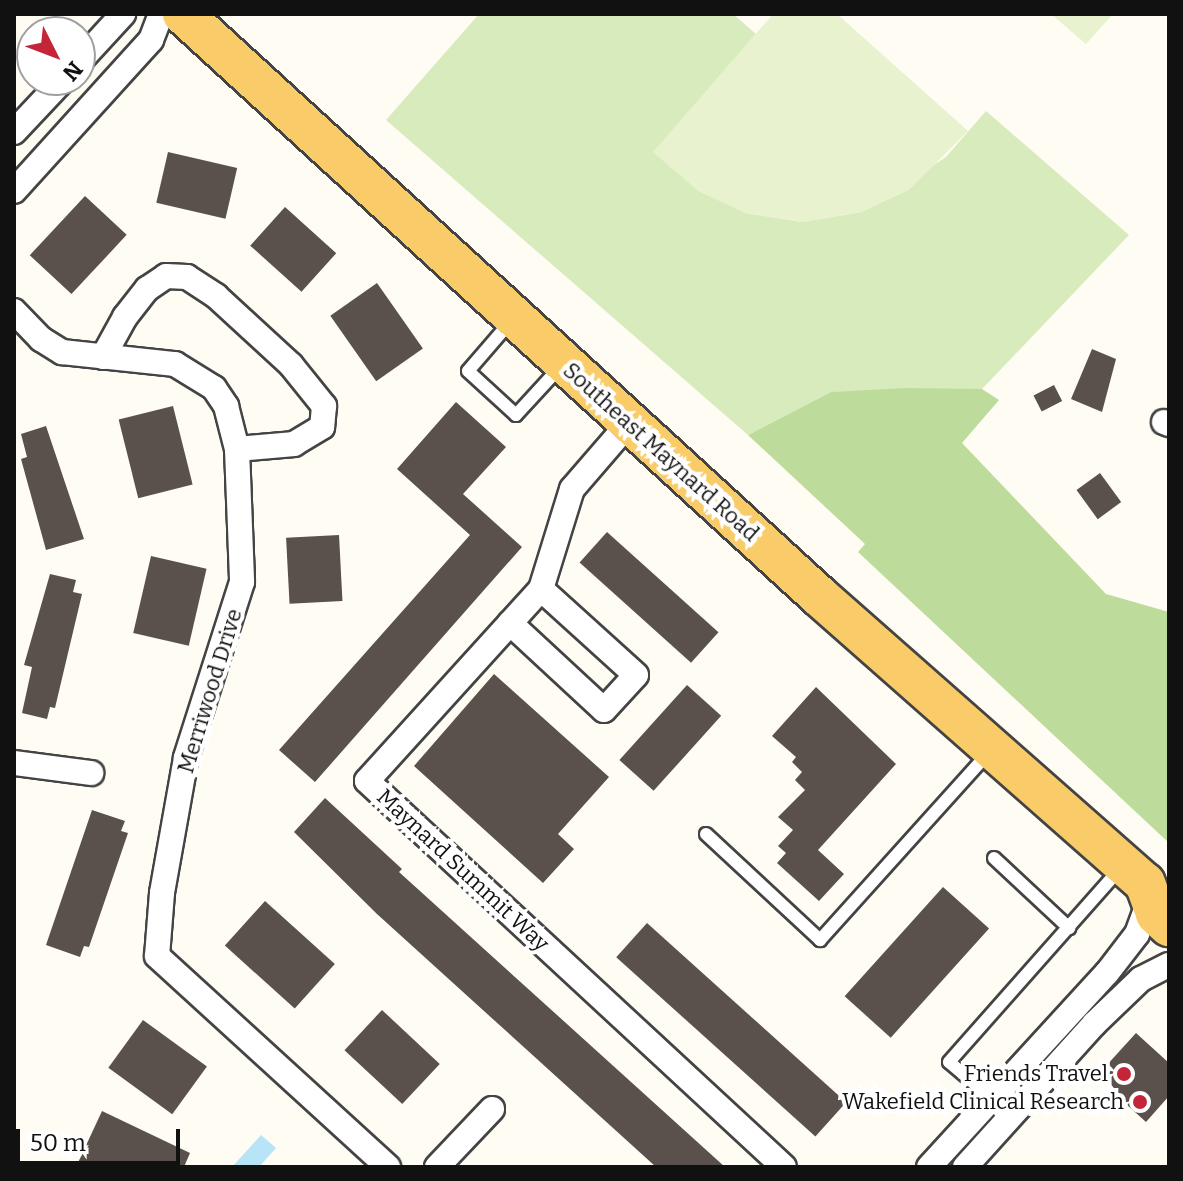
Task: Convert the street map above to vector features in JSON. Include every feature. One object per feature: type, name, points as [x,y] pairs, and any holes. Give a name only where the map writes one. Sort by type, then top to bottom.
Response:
[{"type":"main road","name":"Southeast Maynard Road","points":[[183,14],[629,423],[1151,892]]},
{"type":"street","points":[[96,44],[123,14]]},
{"type":"street","points":[[14,191],[144,48],[161,14]]},
{"type":"street","points":[[14,132],[48,96]]},
{"type":"street","points":[[103,357],[125,317],[147,289],[166,276],[187,277],[216,296],[291,365],[324,406],[322,427],[294,444],[237,449]]},
{"type":"street","name":"Merriwood Drive","points":[[14,311],[62,352],[175,364],[195,373],[226,406],[237,449],[242,582],[186,758],[162,893],[157,956],[388,1167]]},
{"type":"street","name":"Maynard Summit Way","points":[[629,423],[572,489],[541,589],[367,781],[784,1167]]},
{"type":"street","points":[[510,623],[604,710],[636,675],[541,589]]},
{"type":"street","points":[[14,763],[91,773]]},
{"type":"street","points":[[965,1167],[1002,1108],[1129,944],[1151,892]]},
{"type":"street","points":[[929,1167],[1002,1108],[1141,979],[1169,965]]},
{"type":"street","points":[[437,1167],[492,1109]]},
{"type":"lane","points":[[514,318],[468,371],[516,415],[564,363]]},
{"type":"lane","points":[[706,834],[820,940],[992,749]]},
{"type":"lane","points":[[994,858],[1069,928]]},
{"type":"lane","points":[[1002,1108],[949,1062],[1069,928],[1151,892]]},
{"type":"green space","points":[[479,14],[733,14],[756,34],[654,152],[746,213],[802,222],[862,212],[946,157],[986,111],[1129,235],[982,389],[831,392],[748,435],[386,120]]},
{"type":"green space","points":[[773,14],[837,14],[968,131],[909,190],[862,212],[802,222],[745,213],[698,191],[653,152]]},
{"type":"green space","points":[[1051,14],[1113,14],[1086,44]]},
{"type":"green space","points":[[906,388],[982,389],[999,400],[962,443],[1106,594],[1169,612],[1169,843],[858,552],[865,544],[748,435],[831,392]]},
{"type":"water","points":[[261,1135],[276,1148],[259,1167],[232,1167]]},
{"type":"building","points":[[168,152],[237,168],[225,219],[156,203]]},
{"type":"building","points":[[85,196],[127,235],[71,294],[30,255]]},
{"type":"building","points":[[285,207],[336,253],[301,292],[250,246]]},
{"type":"building","points":[[377,283],[423,349],[376,381],[330,316]]},
{"type":"building","points":[[1092,349],[1116,359],[1102,412],[1071,399]]},
{"type":"building","points":[[1054,385],[1062,401],[1042,411],[1034,395]]},
{"type":"building","points":[[456,402],[506,447],[463,494],[522,547],[315,782],[279,750],[470,535],[397,469]]},
{"type":"building","points":[[173,406],[193,485],[138,498],[119,420]]},
{"type":"building","points":[[46,426],[84,539],[46,550],[21,459],[27,457],[21,434]]},
{"type":"building","points":[[1100,473],[1121,502],[1098,519],[1077,490]]},
{"type":"building","points":[[607,532],[718,632],[691,663],[580,562]]},
{"type":"building","points":[[339,535],[342,601],[290,604],[286,538]]},
{"type":"building","points":[[151,556],[207,569],[189,646],[133,633]]},
{"type":"building","points":[[50,574],[76,580],[73,592],[82,594],[55,708],[50,707],[47,719],[22,713],[32,667],[24,665]]},
{"type":"building","points":[[494,674],[609,777],[558,834],[574,849],[543,883],[414,766]]},
{"type":"building","points":[[687,685],[721,716],[654,791],[619,760]]},
{"type":"building","points":[[816,687],[896,764],[818,850],[844,874],[819,901],[777,863],[786,853],[778,846],[793,830],[778,817],[805,790],[795,780],[802,772],[792,762],[796,757],[772,736]]},
{"type":"building","points":[[325,798],[402,869],[399,872],[725,1167],[656,1167],[377,914],[294,832]]},
{"type":"building","points":[[92,810],[125,821],[121,831],[128,833],[89,947],[84,946],[80,957],[46,945]]},
{"type":"building","points":[[943,887],[989,928],[891,1038],[845,996]]},
{"type":"building","points":[[265,901],[335,964],[295,1008],[225,946]]},
{"type":"building","points":[[647,923],[846,1102],[815,1137],[616,957]]},
{"type":"building","points":[[382,1010],[440,1064],[402,1104],[344,1050]]},
{"type":"building","points":[[143,1020],[207,1066],[172,1114],[108,1068]]},
{"type":"building","points":[[1136,1033],[1169,1063],[1169,1096],[1146,1122],[1096,1077]]},
{"type":"building","points":[[102,1111],[190,1153],[184,1167],[76,1167]]},
{"type":"place","name":"Friends Travel","points":[[1124,1074]]},
{"type":"place","name":"Wakefield Clinical Research","points":[[1140,1102]]}]
